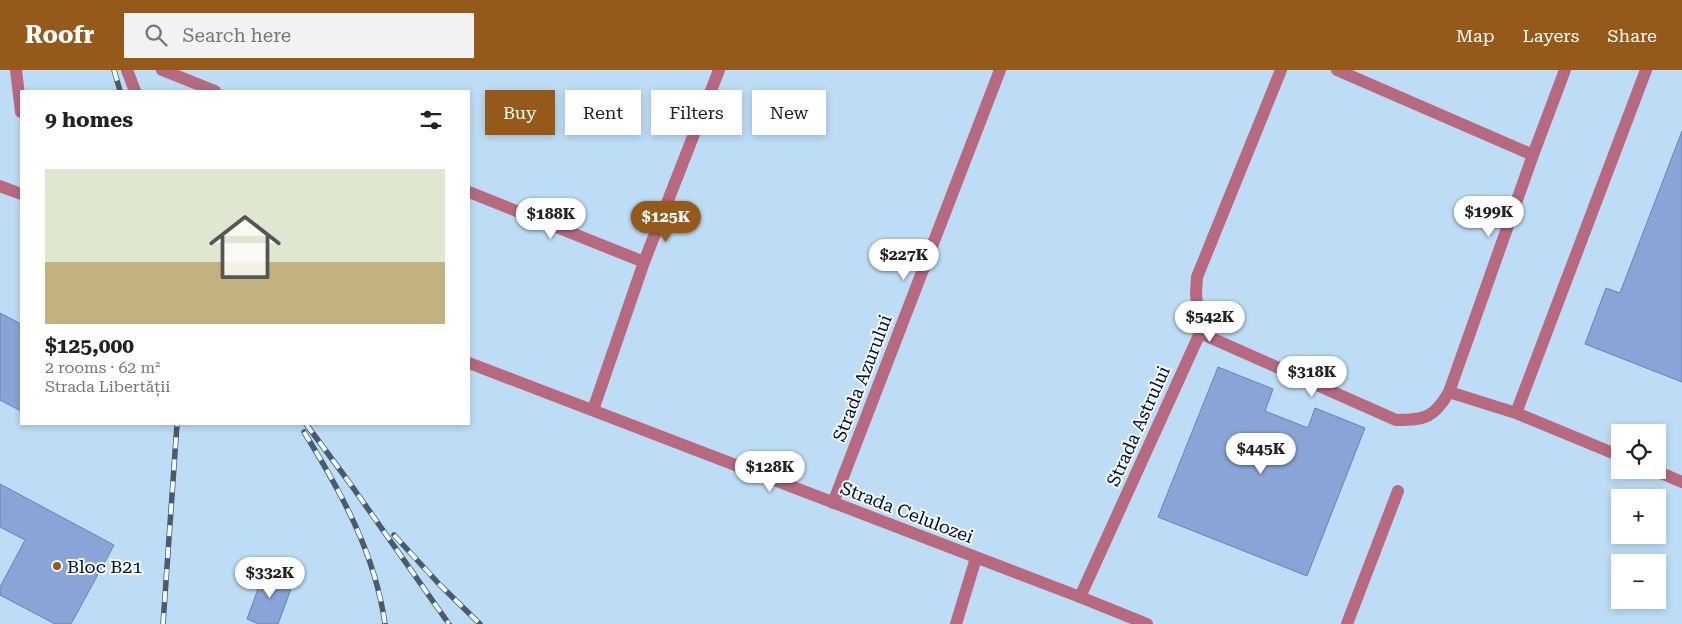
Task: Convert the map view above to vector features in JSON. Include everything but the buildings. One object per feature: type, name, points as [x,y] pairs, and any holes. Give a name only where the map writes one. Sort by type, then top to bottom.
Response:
[{"type":"street","points":[[16,70],[20,104]]},
{"type":"street","points":[[127,70],[135,90]]},
{"type":"street","points":[[162,70],[212,90]]},
{"type":"street","points":[[593,410],[644,262],[719,70]]},
{"type":"street","name":"Strada Azurului","points":[[832,503],[1000,70]]},
{"type":"street","points":[[1281,70],[1197,277],[1196,294],[1200,332],[1396,420],[1413,420],[1430,416],[1443,403],[1449,392],[1565,70]]},
{"type":"street","points":[[1337,70],[1533,155]]},
{"type":"street","points":[[1516,413],[1646,70]]},
{"type":"street","points":[[0,186],[20,194]]},
{"type":"street","points":[[470,192],[644,262]]},
{"type":"street","name":"Strada Astrului","points":[[1080,597],[1200,332]]},
{"type":"street","name":"Strada Celulozei","points":[[470,363],[1147,624]]},
{"type":"street","points":[[1449,392],[1516,413],[1611,452]]},
{"type":"street","points":[[1666,475],[1682,482]]},
{"type":"street","points":[[1347,624],[1398,491]]},
{"type":"street","points":[[956,624],[976,558]]},
{"type":"railway","points":[[114,70],[120,90]]},
{"type":"railway","points":[[163,624],[177,425]]},
{"type":"railway","points":[[307,425],[449,624]]},
{"type":"railway","points":[[304,432],[331,477],[355,524],[373,572],[385,624]]},
{"type":"railway","points":[[394,535],[440,585],[480,624]]},
{"type":"place","name":"Bloc B21","points":[[57,566]]}]
